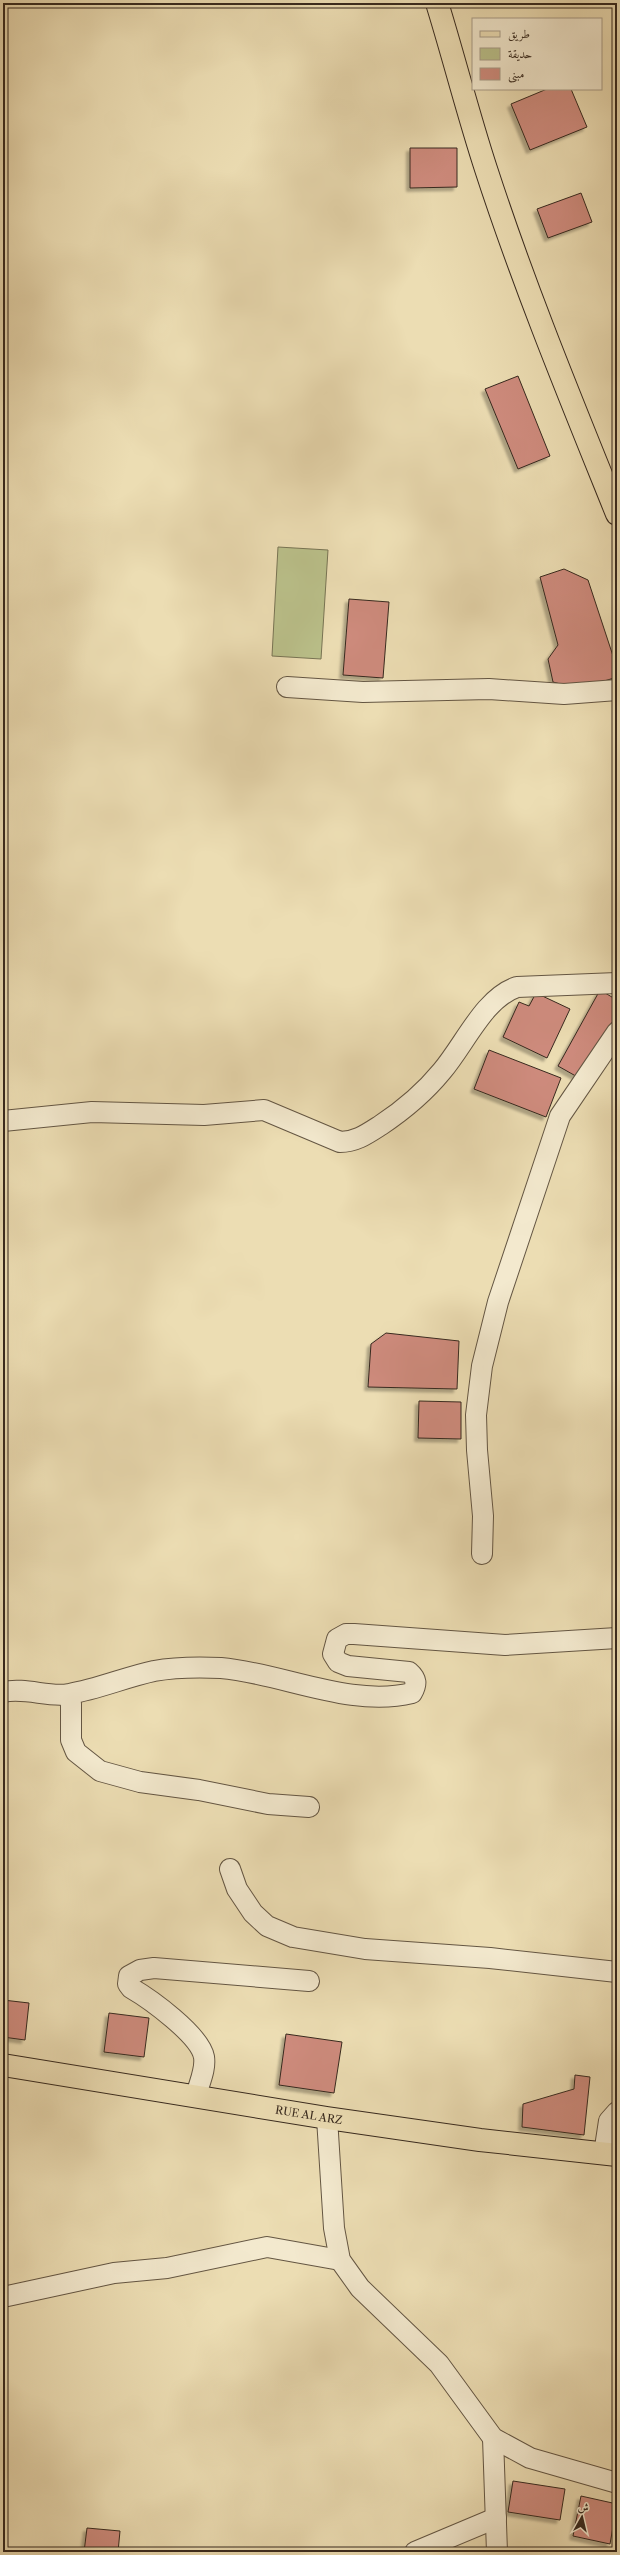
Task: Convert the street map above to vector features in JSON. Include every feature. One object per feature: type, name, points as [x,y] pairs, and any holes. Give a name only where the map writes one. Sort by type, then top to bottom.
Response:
[{"type":"main road","points":[[437,3],[465,105],[503,219],[552,351],[617,514]]},
{"type":"main road","name":"RUE AL ARZ","points":[[3,2065],[327,2118],[610,2155]]},
{"type":"street","points":[[287,687],[363,692],[489,689],[564,694],[617,690]]},
{"type":"street","points":[[3,1121],[92,1112],[204,1115],[264,1110],[340,1142],[350,1142],[365,1136],[419,1098],[458,1052],[494,999],[505,991],[517,987],[617,983]]},
{"type":"street","points":[[482,1554],[483,1516],[477,1450],[476,1414],[482,1366],[498,1302],[560,1116],[617,1032]]},
{"type":"street","points":[[3,1692],[28,1690],[68,1695],[156,1671],[189,1667],[222,1668],[370,1696],[400,1696],[412,1693],[416,1686],[415,1677],[410,1672],[348,1666],[338,1662],[333,1654],[337,1639],[354,1634],[505,1645],[617,1638]]},
{"type":"street","points":[[68,1695],[71,1704],[72,1740],[76,1752],[100,1771],[140,1782],[199,1790],[268,1804],[309,1807]]},
{"type":"street","points":[[230,1869],[236,1889],[253,1913],[267,1926],[293,1937],[365,1949],[490,1958],[617,1972]]},
{"type":"street","points":[[196,2096],[204,2062],[199,2047],[167,2013],[131,1988],[128,1984],[129,1976],[140,1970],[154,1968],[309,1981]]},
{"type":"street","points":[[610,2155],[609,2121],[617,2112]]},
{"type":"street","points":[[327,2118],[334,2228],[340,2260],[360,2288],[439,2364],[493,2438],[530,2458],[617,2483]]},
{"type":"street","points":[[3,2297],[114,2273],[167,2268],[267,2247],[340,2260]]},
{"type":"street","points":[[493,2438],[497,2552]]},
{"type":"street","points":[[415,2552],[496,2518]]},
{"type":"green space","points":[[278,547],[328,550],[321,659],[272,656]]},
{"type":"building","points":[[545,90],[571,90],[587,127],[530,150],[511,104]]},
{"type":"building","points":[[410,148],[457,148],[457,187],[410,188]]},
{"type":"building","points":[[581,193],[592,222],[548,238],[537,209]]},
{"type":"building","points":[[518,376],[550,456],[518,469],[485,389]]},
{"type":"building","points":[[564,569],[588,580],[617,668],[617,677],[579,689],[553,682],[548,659],[558,645],[540,577]]},
{"type":"building","points":[[349,599],[389,602],[383,678],[343,675]]},
{"type":"building","points":[[600,990],[617,1000],[617,1014],[581,1079],[558,1066]]},
{"type":"building","points":[[536,993],[570,1009],[547,1058],[503,1037],[519,1002],[529,1006]]},
{"type":"building","points":[[489,1050],[561,1078],[546,1117],[474,1089]]},
{"type":"building","points":[[386,1333],[459,1341],[457,1389],[368,1387],[371,1344]]},
{"type":"building","points":[[419,1401],[461,1402],[461,1439],[418,1438]]},
{"type":"building","points":[[3,2000],[29,2003],[25,2040],[3,2037]]},
{"type":"building","points":[[109,2013],[149,2018],[144,2057],[104,2052]]},
{"type":"building","points":[[286,2034],[342,2042],[334,2093],[279,2085]]},
{"type":"building","points":[[575,2075],[590,2077],[584,2135],[522,2127],[523,2104],[574,2089]]},
{"type":"building","points":[[513,2481],[565,2489],[560,2520],[508,2512]]},
{"type":"building","points":[[581,2496],[617,2504],[610,2544],[573,2536]]},
{"type":"building","points":[[87,2528],[120,2531],[118,2552],[84,2552]]}]
